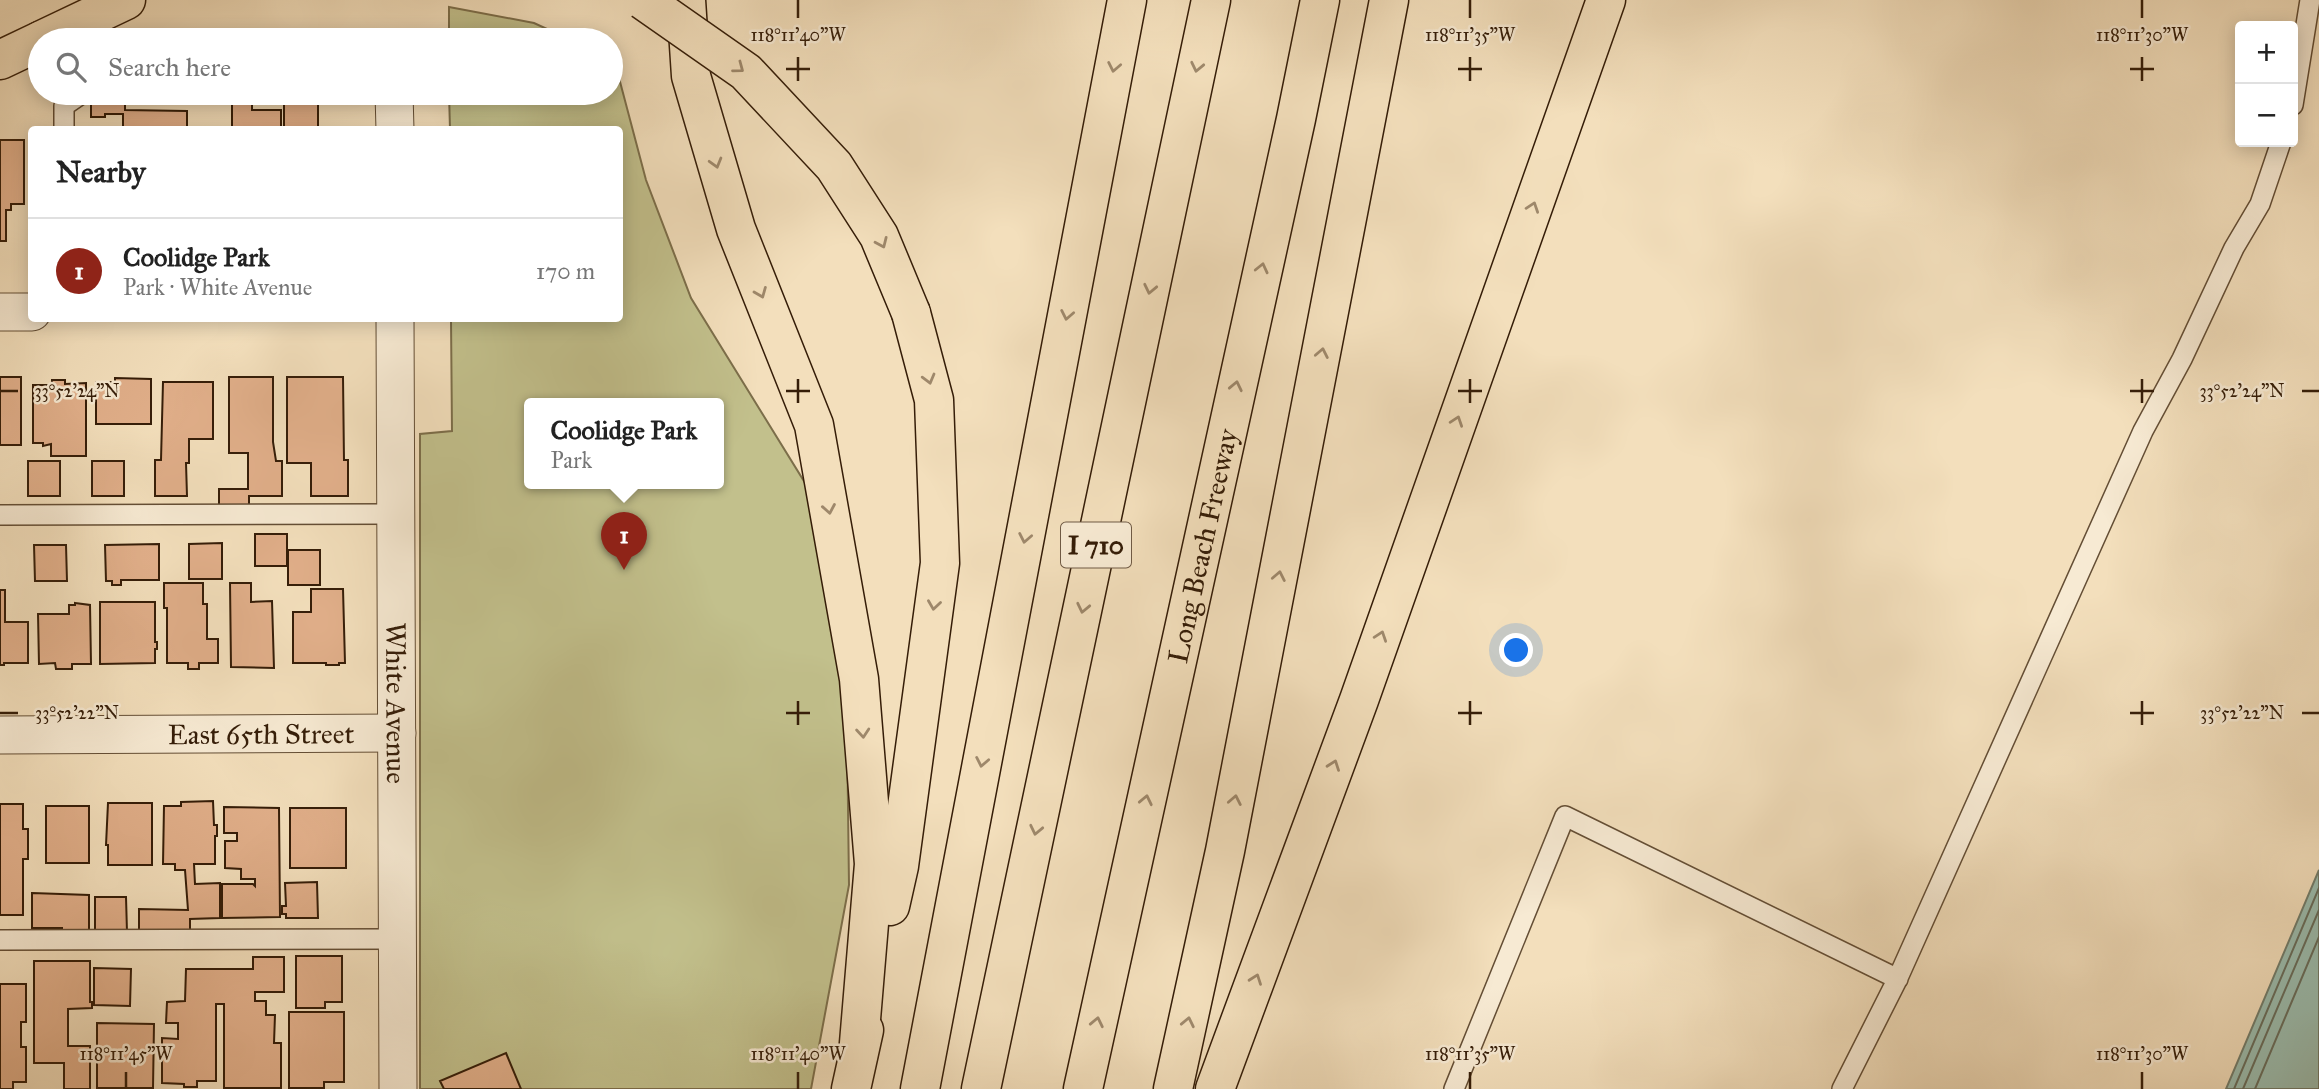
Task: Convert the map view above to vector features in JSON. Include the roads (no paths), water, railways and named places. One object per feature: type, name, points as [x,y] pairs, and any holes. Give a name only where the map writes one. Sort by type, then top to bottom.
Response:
[{"type":"highway","points":[[68,28],[126,0]]},
{"type":"highway","points":[[643,0],[746,72],[834,166],[879,236],[911,313],[934,400],[940,564],[899,866],[855,1072]]},
{"type":"highway","points":[[686,0],[691,76],[736,229],[814,425],[859,679],[874,864],[855,1072]]},
{"type":"highway","points":[[920,1089],[1127,0]]},
{"type":"highway","name":"I 710","points":[[981,1089],[1211,0]]},
{"type":"highway","name":"Long Beach Freeway","points":[[1083,1089],[1320,0]]},
{"type":"highway","points":[[1296,119],[1330,36],[1338,0]]},
{"type":"highway","points":[[1173,1089],[1225,851],[1389,0]]},
{"type":"highway","points":[[1216,1089],[1363,687],[1606,0]]},
{"type":"highway","points":[[0,60],[28,47]]},
{"type":"street","points":[[394,105],[395,126]]},
{"type":"street","points":[[0,312],[28,312]]},
{"type":"street","name":"White Avenue","points":[[395,322],[398,1089]]},
{"type":"street","name":"East 65th Street","points":[[0,735],[397,733]]},
{"type":"lane","points":[[2297,84],[2310,0]]},
{"type":"lane","points":[[64,126],[65,105]]},
{"type":"lane","points":[[1842,1089],[1898,979],[2143,431],[2182,359],[2234,248],[2260,204],[2279,147]]},
{"type":"lane","points":[[0,515],[396,514]]},
{"type":"lane","points":[[1454,1089],[1565,816],[1898,979]]},
{"type":"lane","points":[[0,940],[398,939]]},
{"type":"water","points":[[2319,870],[2319,1089],[2226,1089]]},
{"type":"place","name":"Coolidge Park","points":[[624,570]]}]
